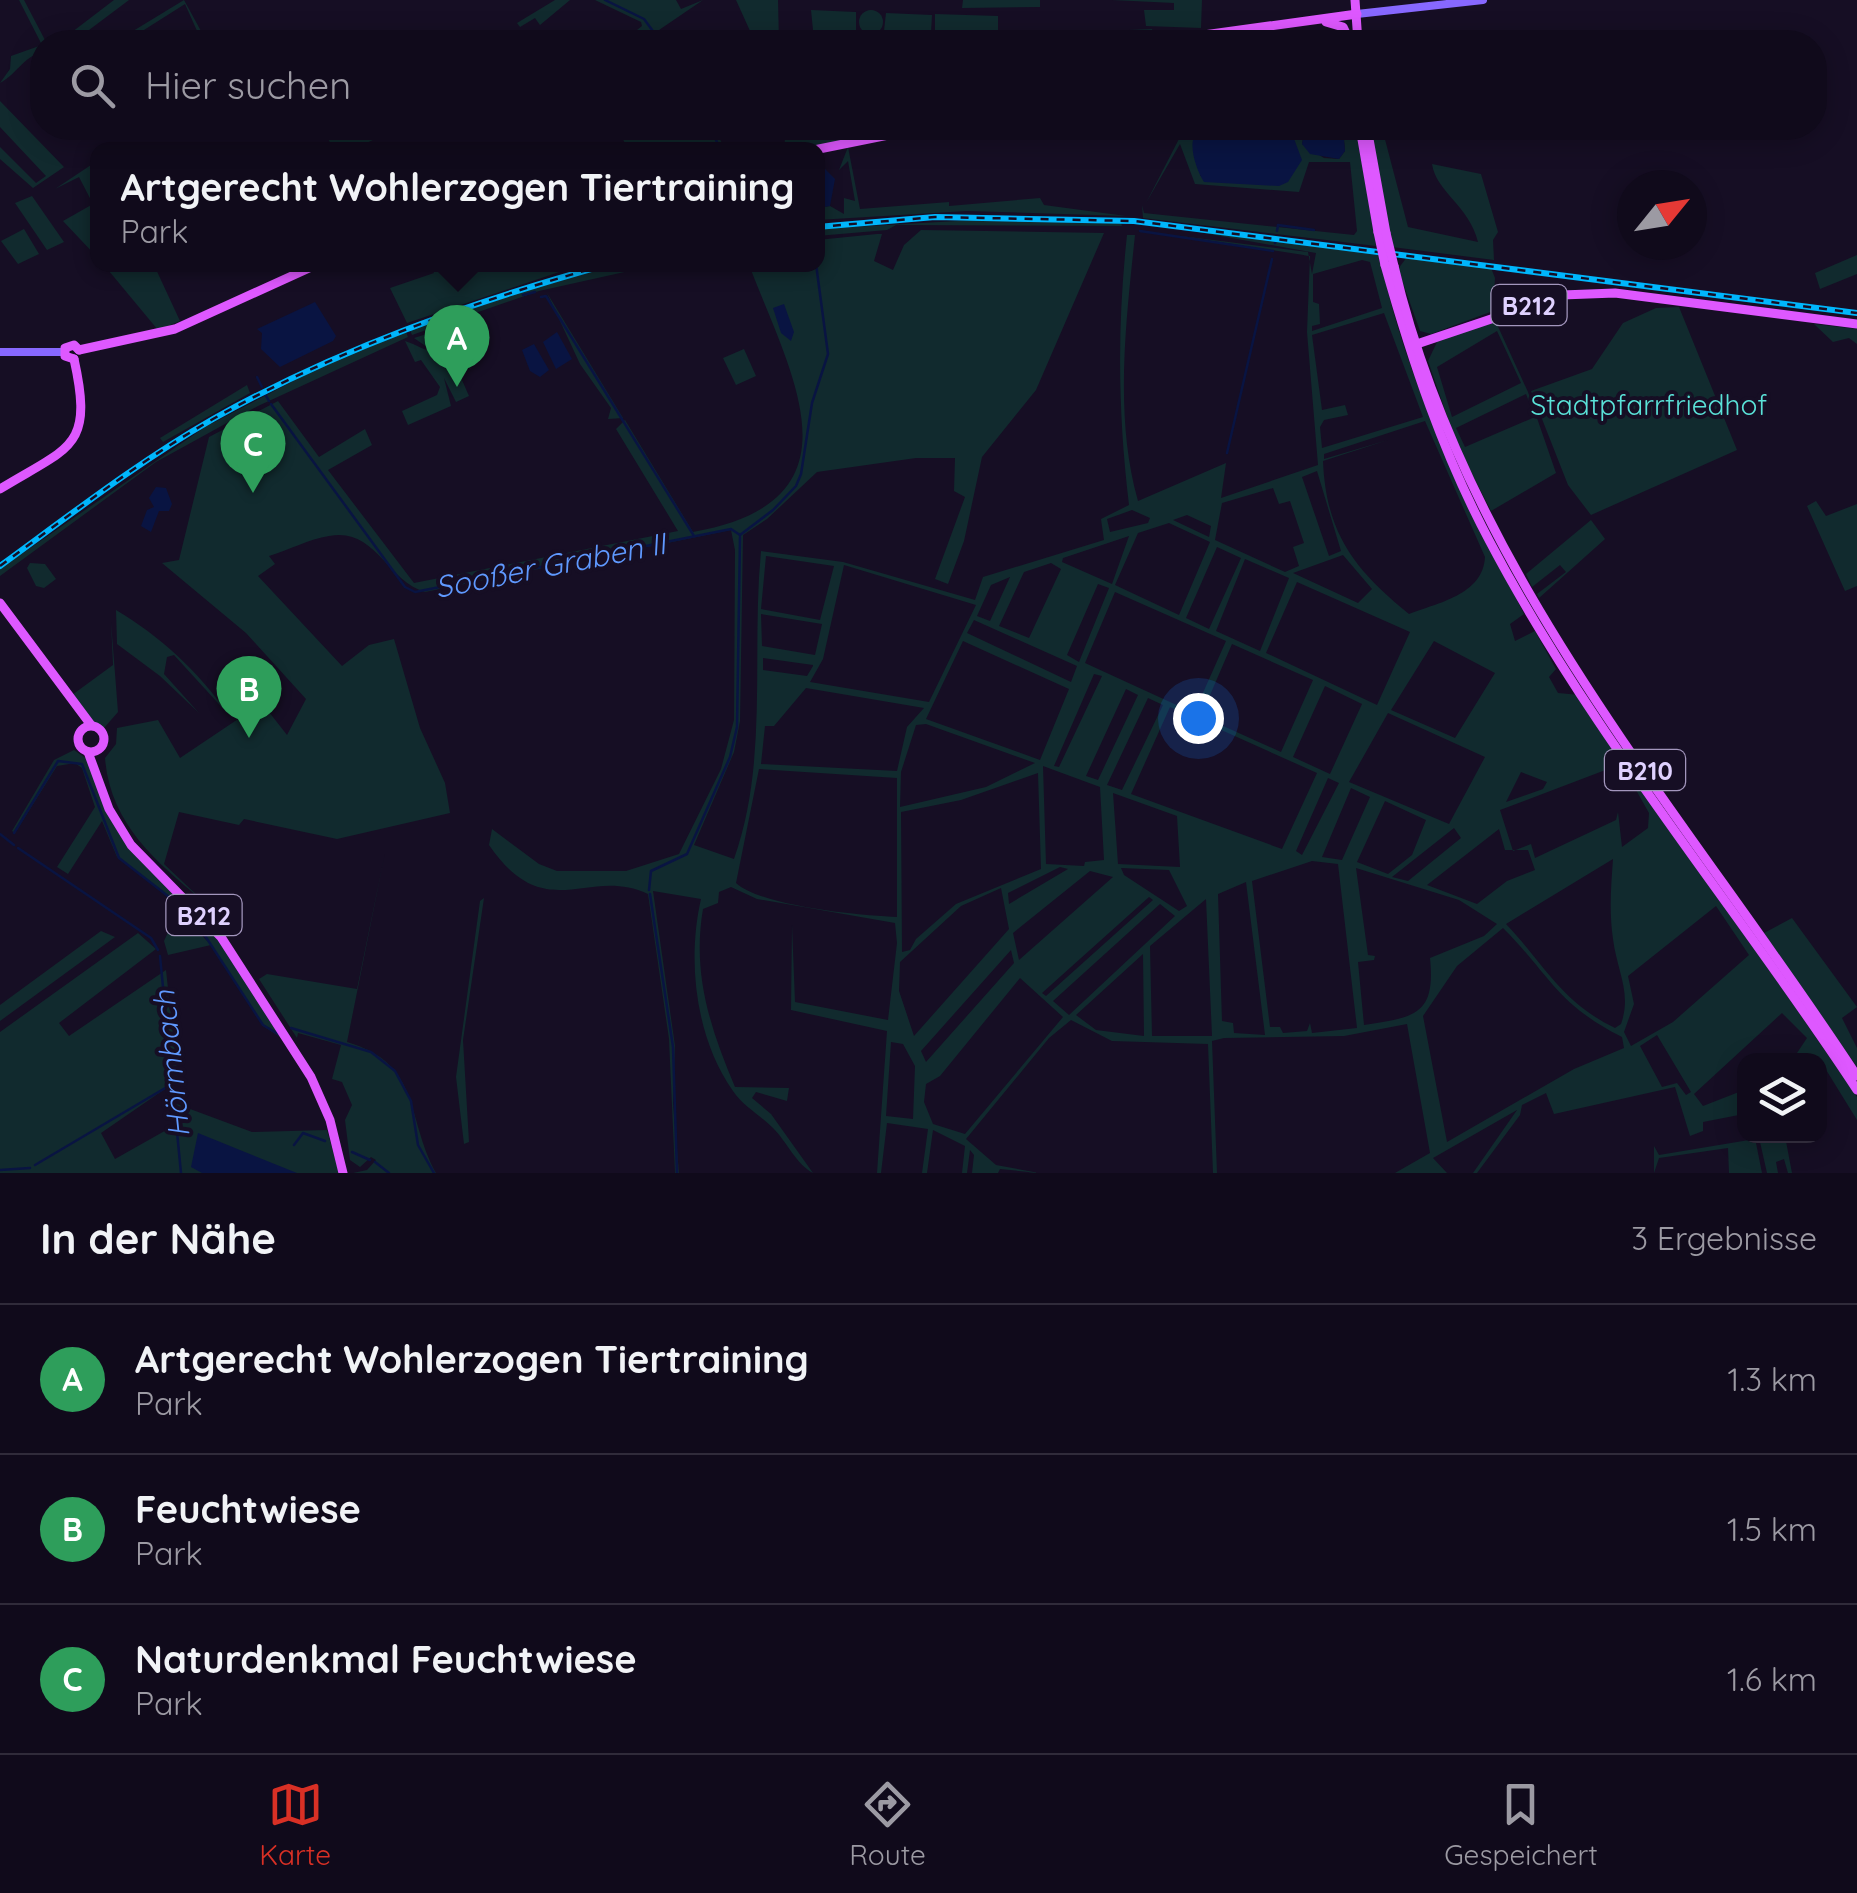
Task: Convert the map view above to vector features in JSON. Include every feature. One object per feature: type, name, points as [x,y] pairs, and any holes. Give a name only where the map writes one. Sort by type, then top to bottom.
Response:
[{"type":"main road","points":[[1353,0],[1354,30]]},
{"type":"main road","points":[[1234,30],[1354,14]]},
{"type":"main road","points":[[1308,19],[1340,24],[1345,30]]},
{"type":"main road","points":[[825,148],[864,140]]},
{"type":"main road","name":"B210","points":[[1366,140],[1390,266],[1456,473],[1516,591],[1581,692],[1857,1090]]},
{"type":"main road","name":"B210","points":[[1390,266],[1414,346],[1455,452],[1532,601],[1857,1076]]},
{"type":"main road","points":[[64,352],[76,355],[158,334],[300,272]]},
{"type":"main road","name":"B212","points":[[1414,346],[1562,295],[1598,292],[1857,324]]},
{"type":"main road","points":[[1410,328],[1428,341],[1424,368]]},
{"type":"main road","points":[[0,489],[66,448],[77,436],[83,414],[76,355]]},
{"type":"main road","name":"B212","points":[[0,603],[72,704],[104,736],[92,751],[97,777],[130,845],[222,936],[312,1077],[330,1120],[343,1173]]},
{"type":"main road","name":"B212","points":[[72,704],[80,731],[79,744],[92,751]]},
{"type":"main road","points":[[80,731],[91,726]]},
{"type":"street","points":[[1354,14],[1483,0]]},
{"type":"street","points":[[0,352],[64,352]]},
{"type":"green space","points":[[19,0],[24,0],[40,30],[34,30]]},
{"type":"green space","points":[[114,0],[129,0],[89,30],[75,30]]},
{"type":"green space","points":[[184,0],[200,30],[197,30],[185,4],[144,30],[135,30]]},
{"type":"green space","points":[[555,0],[570,0],[540,25],[535,18],[520,27],[517,23]]},
{"type":"green space","points":[[595,0],[676,0],[681,9],[703,0],[659,30],[637,30],[641,22]]},
{"type":"green space","points":[[736,0],[778,0],[779,30],[750,30]]},
{"type":"green space","points":[[963,0],[1040,0],[1040,7],[962,8]]},
{"type":"green space","points":[[1112,0],[1202,0],[1201,28],[1146,26],[1144,10],[1174,10],[1174,3]]},
{"type":"green space","points":[[811,10],[856,12],[856,30],[813,30]]},
{"type":"green space","points":[[866,11],[876,11],[882,17],[879,30],[860,27],[860,17]]},
{"type":"green space","points":[[886,13],[932,15],[931,30],[884,30]]},
{"type":"green space","points":[[935,14],[998,16],[998,30],[935,30]]},
{"type":"green space","points":[[30,49],[30,58],[0,83],[10,69],[11,56]]},
{"type":"green space","points":[[0,101],[30,132],[30,140],[38,140],[64,167],[33,188],[0,159],[0,147],[36,183],[46,176],[0,127]]},
{"type":"green space","points":[[329,140],[373,140],[369,142]]},
{"type":"green space","points":[[623,140],[721,142],[624,142]]},
{"type":"green space","points":[[785,140],[843,140],[825,144]]},
{"type":"green space","points":[[1178,140],[1203,140],[1200,176],[1265,140],[1303,140],[1302,144],[1324,158],[1339,159],[1345,151],[1344,140],[1358,140],[1376,246],[1143,218],[1142,205],[1144,213],[1354,235],[1357,231],[1350,162],[1309,162],[1299,192],[1195,184],[1180,144],[1146,203]]},
{"type":"green space","points":[[1372,140],[1385,140],[1408,227],[1478,242],[1468,218],[1440,183],[1432,164],[1481,174],[1498,232],[1493,240],[1494,260],[1392,247]]},
{"type":"green space","points":[[848,147],[860,209],[1040,198],[1044,205],[1126,216],[967,211],[825,220],[825,207],[844,214],[844,198],[855,201],[848,161],[839,170]]},
{"type":"green space","points":[[90,166],[90,198],[79,177],[55,189]]},
{"type":"green space","points":[[32,196],[64,242],[47,250],[15,203]]},
{"type":"green space","points":[[90,206],[90,250],[63,221]]},
{"type":"green space","points":[[992,219],[1122,226],[896,225],[887,230],[825,235],[825,229]]},
{"type":"green space","points":[[1176,228],[1379,253],[1404,347],[1439,438],[1524,614],[1510,624],[1515,641],[1535,631],[1556,669],[1549,677],[1558,693],[1580,695],[1827,1053],[1797,1053],[1807,1038],[1782,1013],[1694,1094],[1703,1106],[1737,1093],[1737,1115],[1703,1122],[1703,1131],[1690,1136],[1675,1087],[1554,1114],[1546,1093],[1522,1105],[1520,1115],[1477,1173],[1473,1173],[1517,1110],[1433,1158],[1447,1173],[1395,1173],[1430,1153],[1407,1024],[1344,1036],[1224,1038],[1212,1041],[1217,1173],[1213,1173],[1208,1044],[1112,1041],[1071,1020],[1049,1038],[966,1139],[996,1165],[1039,1173],[1000,1169],[998,1173],[972,1173],[974,1155],[970,1150],[967,1173],[962,1173],[965,1146],[933,1130],[927,1173],[922,1173],[928,1129],[887,1123],[881,1173],[877,1173],[887,1031],[791,1010],[792,925],[795,1002],[888,1020],[897,943],[895,923],[757,899],[731,887],[719,892],[718,903],[703,909],[700,956],[711,1022],[735,1087],[789,1088],[787,1101],[756,1092],[752,1098],[771,1114],[813,1173],[773,1128],[737,1096],[710,1047],[702,1023],[695,972],[701,899],[653,891],[675,1046],[673,1103],[679,1173],[675,1173],[669,1039],[648,894],[626,887],[567,890],[529,884],[510,870],[489,845],[492,829],[539,864],[557,871],[626,871],[679,854],[721,769],[734,720],[735,550],[731,530],[425,592],[400,577],[358,539],[345,535],[322,537],[269,556],[275,564],[258,576],[342,666],[369,645],[394,639],[420,728],[445,783],[450,813],[337,839],[244,819],[239,825],[179,812],[164,864],[202,900],[152,855],[125,821],[116,802],[105,758],[116,744],[117,728],[158,720],[180,758],[262,703],[287,735],[306,699],[246,633],[162,563],[179,560],[209,437],[278,401],[319,457],[365,429],[372,445],[328,470],[414,583],[678,531],[616,429],[625,420],[693,532],[747,516],[781,493],[799,463],[802,429],[796,391],[752,272],[825,272],[825,239],[882,234],[874,261],[893,270],[904,245],[921,230],[1104,233],[1036,390],[982,457],[964,541],[948,584],[935,579],[965,497],[954,491],[955,458],[916,458],[817,472],[767,519],[743,535],[740,721],[734,752],[694,845],[734,859],[752,784],[761,551],[843,562],[975,600],[983,577],[1104,540],[1101,519],[1129,505],[1120,370],[1127,235],[1135,235],[1124,402],[1138,501],[1226,463],[1221,498],[1318,465],[1307,332],[1310,262],[1312,274],[1316,253]],"holes":[[[1362,260],[1370,262],[1382,308],[1312,331],[1312,326],[1320,324],[1319,304],[1313,302],[1313,274]],[[1384,313],[1423,417],[1322,448],[1320,427],[1324,420],[1348,415],[1345,405],[1322,410],[1312,335]],[[1425,421],[1485,557],[1482,570],[1467,589],[1409,614],[1373,582],[1347,548],[1337,530],[1325,487],[1323,461],[1388,440],[1324,459],[1324,454]],[[1317,471],[1341,551],[1329,556],[1302,477]],[[1273,488],[1279,504],[1290,501],[1304,543],[1293,547],[1299,566],[1285,572],[1215,540],[1222,503]],[[1132,510],[1150,518],[1148,523],[1110,532],[1107,519]],[[1187,515],[1211,526],[1209,537],[1173,520]],[[1169,523],[1210,542],[1179,615],[1115,585],[1138,533]],[[1129,536],[1112,584],[1062,562],[1063,558]],[[1217,547],[1241,558],[1209,629],[1186,618]],[[1343,555],[1372,589],[1358,603],[1293,573]],[[766,556],[834,566],[820,620],[761,609]],[[1245,559],[1289,578],[1260,651],[1216,631]],[[1051,563],[1061,569],[1029,638],[999,626],[1024,572]],[[844,565],[976,605],[929,702],[810,682],[823,659]],[[1010,577],[990,621],[977,616],[991,585]],[[1297,582],[1410,632],[1377,705],[1266,653]],[[1098,584],[1109,588],[1079,662],[1067,655]],[[1115,592],[1226,641],[1194,713],[1085,663]],[[761,614],[822,624],[815,655],[762,646]],[[974,620],[1077,666],[1071,682],[967,633]],[[963,641],[1069,689],[1040,760],[926,719]],[[1434,641],[1495,673],[1455,738],[1391,710]],[[1232,644],[1313,680],[1281,752],[1201,716]],[[763,658],[813,666],[807,676],[763,670]],[[1094,674],[1102,676],[1059,767],[1054,766]],[[1325,686],[1362,704],[1330,774],[1293,757]],[[806,688],[924,708],[907,727],[897,771],[761,764],[765,726],[774,726]],[[1126,689],[1138,695],[1098,780],[1086,776]],[[1148,698],[1163,705],[1122,790],[1107,785]],[[1170,707],[1317,773],[1282,849],[1131,794]],[[1388,713],[1485,757],[1449,824],[1349,782]],[[926,724],[1035,763],[986,787],[900,807],[901,772],[916,725]],[[1043,766],[1100,787],[1104,860],[1085,862],[1084,866],[1046,864]],[[1616,766],[1623,767],[1649,813],[1648,828],[1622,847],[1618,812],[1616,820],[1535,858],[1531,844],[1516,850],[1528,850],[1535,870],[1507,881],[1477,904],[1427,885],[1499,829],[1505,850],[1513,850],[1500,810]],[[759,769],[897,778],[897,917],[812,908],[767,898],[736,883]],[[1521,772],[1547,782],[1543,789],[1506,802]],[[1038,773],[1041,869],[956,904],[916,939],[910,950],[902,952],[901,812],[961,800]],[[1328,778],[1339,783],[1302,855],[1296,851]],[[1351,788],[1370,797],[1342,860],[1322,857]],[[1113,793],[1177,816],[1180,867],[1118,864]],[[1385,801],[1426,820],[1412,855],[1388,874],[1357,862]],[[1454,828],[1461,838],[1408,881],[1392,877]],[[1613,859],[1612,929],[1625,1002],[1621,1024],[1615,1028],[1567,994],[1506,924]],[[1312,861],[1338,864],[1357,1028],[1312,1033],[1310,1023],[1307,1031],[1283,1033],[1280,1027],[1270,1027],[1252,881]],[[1060,867],[1068,869],[1009,904],[1008,893]],[[1121,868],[1169,870],[1187,906],[1179,911],[1124,875]],[[1356,868],[1459,900],[1497,924],[1484,936],[1430,958],[1429,992],[1418,1010],[1408,1016],[1364,1025],[1358,962],[1374,960],[1375,956],[1368,955]],[[1090,871],[1113,877],[1019,960],[1013,933]],[[1246,882],[1265,1035],[1234,1033],[1233,1023],[1222,1021],[1218,894]],[[1001,888],[1009,929],[914,1036],[899,991],[900,962],[961,906]],[[1149,897],[1153,900],[1046,996],[1042,993]],[[1206,899],[1212,1036],[1152,1036],[1150,946]],[[1160,904],[1175,916],[1069,1015],[1053,1001]],[[1716,906],[1749,955],[1673,1022],[1631,1046],[1624,1032],[1634,1004],[1628,976]],[[1503,928],[1568,1000],[1622,1037],[1624,1048],[1574,1069],[1447,1142],[1423,1016],[1457,966]],[[1011,950],[1014,963],[926,1062],[921,1051]],[[1143,954],[1144,1036],[1096,1030],[1076,1015]],[[1020,978],[1063,1017],[965,1134],[933,1124],[924,1102],[926,1084],[940,1076]],[[1657,1035],[1691,1092],[1686,1095],[1677,1083],[1662,1087],[1640,1046]],[[891,1042],[903,1044],[915,1066],[913,1119],[886,1116]]]},
{"type":"green space","points":[[24,229],[39,254],[18,264],[1,241]]},
{"type":"green space","points":[[1173,235],[1308,252],[1309,256]]},
{"type":"green space","points":[[1857,255],[1857,274],[1820,289],[1815,273]]},
{"type":"green space","points":[[1407,257],[1491,268],[1495,278],[1493,311],[1431,334],[1420,331],[1398,269]]},
{"type":"green space","points":[[110,272],[157,272],[180,321],[158,330]]},
{"type":"green space","points":[[559,272],[407,323],[390,288],[434,273]]},
{"type":"green space","points":[[592,272],[624,272],[539,291],[412,335],[410,330]]},
{"type":"green space","points":[[547,293],[623,418],[608,419],[611,408],[580,364]]},
{"type":"green space","name":"Stadtpfarrfriedhof","points":[[1679,307],[1737,450],[1591,515],[1568,485],[1531,391],[1592,369],[1623,323],[1656,308]]},
{"type":"green space","points":[[1495,320],[1528,392],[1556,473],[1491,511],[1456,442],[1428,361],[1437,342]],"holes":[[[1497,331],[1521,383],[1452,417],[1437,367]],[[1526,394],[1535,417],[1465,447],[1456,428]]]},
{"type":"green space","points":[[470,321],[476,347],[464,353],[471,369],[447,354],[436,357],[458,371],[469,396],[456,402],[444,378],[451,406],[408,425],[402,411],[437,395],[440,387],[421,360],[415,362],[405,341],[428,350],[446,349],[453,345],[462,324]]},
{"type":"green space","points":[[1814,324],[1857,329],[1857,344],[1849,338],[1833,342]]},
{"type":"green space","points":[[455,325],[454,337],[445,345],[427,347],[414,338]]},
{"type":"green space","points":[[406,332],[408,337],[258,406],[156,462],[0,576],[0,569],[205,427],[324,365]]},
{"type":"green space","points":[[744,349],[756,376],[736,385],[723,358]]},
{"type":"green space","points":[[247,385],[250,393],[163,442],[160,438]]},
{"type":"green space","points":[[1816,501],[1826,516],[1857,504],[1857,586],[1845,591],[1807,506]]},
{"type":"green space","points":[[1591,520],[1605,539],[1539,598],[1537,594],[1566,572],[1560,565],[1532,587],[1526,574]]},
{"type":"green space","points":[[30,563],[45,564],[56,579],[44,588],[36,586],[27,568]]},
{"type":"green space","points":[[116,610],[178,656],[228,714],[174,655],[167,657],[164,674],[199,713],[160,676],[117,644]]},
{"type":"green space","points":[[111,622],[118,712],[104,728],[90,721],[72,695],[113,665]]},
{"type":"green space","points":[[74,750],[90,761],[99,792],[124,838],[224,947],[283,1039],[263,1026],[190,914],[117,857],[102,821],[68,874],[57,867],[95,807],[82,768],[75,763],[57,766],[15,833],[12,831],[54,760]]},
{"type":"green space","points":[[385,853],[347,1042],[371,1052],[400,1078],[436,1173],[353,1173],[367,1170],[376,1160],[371,1157],[360,1167],[350,1160],[345,1120],[352,1105],[342,1082],[332,1079],[341,1045],[298,1033],[297,1038],[259,979],[267,974],[357,989]]},
{"type":"green space","points":[[484,898],[463,1040],[469,1142],[464,1144],[456,1077],[480,901]]},
{"type":"green space","points":[[178,911],[211,945],[168,955],[164,941]]},
{"type":"green space","points":[[1792,918],[1857,1007],[1842,1018],[1857,1048],[1857,1067],[1764,933]]},
{"type":"green space","points":[[101,931],[115,937],[0,1021],[0,1005]]},
{"type":"green space","points":[[138,933],[156,949],[59,1023],[69,1036],[166,970],[178,1080],[101,1133],[115,1159],[177,1124],[174,1103],[252,1132],[327,1130],[339,1173],[0,1173],[0,1032]]},
{"type":"green space","points":[[1827,1053],[1857,1097],[1857,1120],[1827,1071]]},
{"type":"green space","points":[[1737,1142],[1756,1143],[1762,1173],[1729,1173],[1728,1148],[1659,1158],[1654,1173],[1654,1146],[1659,1155]]},
{"type":"green space","points":[[1760,1143],[1786,1143],[1792,1173],[1788,1173],[1784,1159],[1776,1162],[1778,1173],[1767,1173]]},
{"type":"shaded area","points":[[1193,140],[1294,140],[1302,160],[1288,182],[1279,186],[1204,182],[1192,147]]},
{"type":"shaded area","points":[[1303,140],[1344,140],[1345,151],[1339,159],[1310,154]]},
{"type":"shaded area","points":[[825,169],[835,179],[830,206],[825,207]]},
{"type":"shaded area","points":[[315,302],[336,336],[280,367],[261,349],[262,333],[257,329]]},
{"type":"shaded area","points":[[784,304],[794,332],[791,341],[781,333],[773,308]]},
{"type":"shaded area","points":[[557,332],[572,359],[556,369],[543,342]]},
{"type":"shaded area","points":[[534,344],[549,370],[540,377],[530,371],[522,350]]},
{"type":"shaded area","points":[[156,487],[166,488],[172,504],[169,511],[159,511],[151,532],[141,526],[147,510],[154,507],[149,498]]},
{"type":"shaded area","points":[[198,1133],[297,1173],[202,1173],[191,1167]]},
{"type":"waterway","points":[[605,0],[644,19],[652,30]]},
{"type":"waterway","points":[[1277,231],[1278,225],[1314,230]]},
{"type":"waterway","points":[[1140,231],[1273,251]]},
{"type":"waterway","points":[[1275,243],[1276,239]]},
{"type":"waterway","points":[[1227,453],[1272,259]]},
{"type":"waterway","points":[[740,535],[773,510],[796,486],[801,474],[812,403],[828,354],[817,272]]},
{"type":"waterway","points":[[523,295],[535,292]]},
{"type":"waterway","points":[[541,297],[546,296],[694,536]]},
{"type":"waterway","points":[[257,377],[262,387]]},
{"type":"waterway","points":[[265,394],[269,401]]},
{"type":"waterway","name":"Sooßer Graben II","points":[[271,404],[405,587],[415,592],[731,529],[740,535]]},
{"type":"waterway","points":[[649,890],[651,871],[687,854],[730,757],[737,727],[740,537]]},
{"type":"waterway","name":"Hörmbach","points":[[14,833],[58,761],[82,764],[119,858],[191,914],[263,1025],[278,1034]]},
{"type":"waterway","name":"Hörmbach","points":[[0,834],[14,845]]},
{"type":"waterway","name":"Hörmbach","points":[[18,848],[151,938],[158,950]]},
{"type":"waterway","points":[[650,894],[673,1047],[677,1173]]},
{"type":"waterway","name":"Hörmbach","points":[[160,956],[181,1173]]},
{"type":"waterway","name":"Hörmbach","points":[[291,1028],[371,1052],[395,1071],[411,1101],[418,1145],[434,1173]]},
{"type":"waterway","points":[[35,1165],[172,1084]]},
{"type":"waterway","points":[[294,1145],[303,1133],[325,1141]]},
{"type":"waterway","points":[[352,1152],[370,1160]]},
{"type":"waterway","points":[[375,1162],[389,1173]]},
{"type":"waterway","points":[[0,1170],[30,1168]]},
{"type":"railway","points":[[825,226],[935,217],[1134,221],[1857,313]]},
{"type":"railway","points":[[0,566],[158,453],[260,394],[406,329],[582,272]]},
{"type":"place","name":"Artgerecht Wohlerzogen Tiertraining","points":[[457,387]]},
{"type":"place","name":"Naturdenkmal Feuchtwiese","points":[[253,493]]},
{"type":"place","name":"Feuchtwiese","points":[[249,738]]}]
